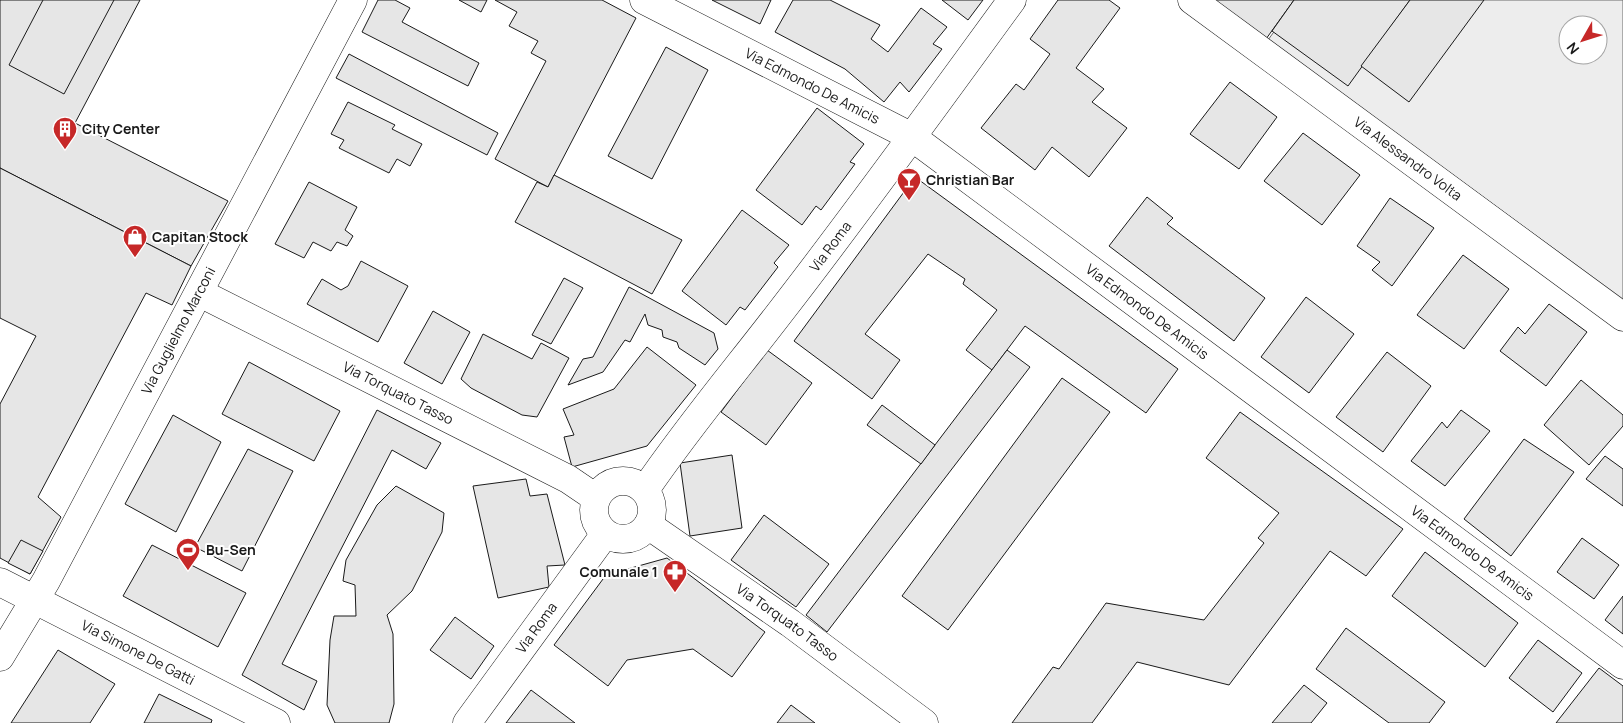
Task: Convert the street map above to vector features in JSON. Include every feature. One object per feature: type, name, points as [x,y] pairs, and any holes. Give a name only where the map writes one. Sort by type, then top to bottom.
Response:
[{"type":"street","name":"Via Guglielmo Marconi","points":[[0,657],[36,600],[200,293],[353,0]]},
{"type":"street","name":"Via Edmondo De Amicis","points":[[644,0],[912,137],[1623,665]]},
{"type":"street","name":"Via Roma","points":[[645,490],[667,457],[782,310],[1012,0]]},
{"type":"street","name":"Via Alessandro Volta","points":[[1192,0],[1623,317]]},
{"type":"street","name":"Via Torquato Tasso","points":[[200,293],[568,479],[596,498]]},
{"type":"street","points":[[623,480],[635,483],[645,490],[651,507],[648,525],[640,534],[628,539],[616,538],[605,534],[597,524],[593,512],[596,498],[601,489],[611,483],[623,480]]},
{"type":"street","name":"Via Torquato Tasso","points":[[648,525],[790,623],[924,723]]},
{"type":"street","name":"Via Roma","points":[[467,723],[605,534]]},
{"type":"street","name":"Via Simone De Gatti","points":[[0,582],[276,723]]},
{"type":"shaded area","points":[[1297,0],[1623,0],[1623,299],[1268,40]]},
{"type":"building","name":"City Center","points":[[0,0],[140,0],[75,123],[228,201],[191,266],[0,168]]},
{"type":"building","points":[[43,0],[114,0],[64,94],[9,65]]},
{"type":"building","points":[[378,0],[395,0],[410,8],[402,22],[479,63],[468,86],[362,32]]},
{"type":"building","points":[[459,0],[487,0],[481,12]]},
{"type":"building","points":[[495,0],[602,0],[636,18],[548,187],[495,159],[546,61],[531,53],[538,41],[509,26],[517,12]]},
{"type":"building","points":[[712,0],[771,0],[760,24]]},
{"type":"building","points":[[793,0],[830,0],[880,25],[871,39],[888,52],[921,8],[947,27],[933,44],[942,49],[909,92],[900,82],[884,102],[845,69],[775,32]]},
{"type":"building","points":[[942,0],[983,0],[968,20]]},
{"type":"building","points":[[1058,0],[1109,0],[1120,8],[1076,68],[1104,89],[1092,102],[1127,128],[1089,177],[1052,147],[1035,170],[981,128],[1016,84],[1024,90],[1050,54],[1030,39]]},
{"type":"building","points":[[1213,0],[1294,0],[1266,39]]},
{"type":"building","points":[[1294,0],[1410,0],[1348,86],[1272,31]]},
{"type":"building","points":[[1410,0],[1484,0],[1409,102],[1361,66]]},
{"type":"building","points":[[666,47],[708,70],[652,179],[608,156]]},
{"type":"building","points":[[349,54],[498,133],[487,155],[336,78]]},
{"type":"building","points":[[1230,82],[1277,117],[1239,169],[1190,134]]},
{"type":"building","points":[[348,102],[395,125],[392,129],[422,144],[410,166],[397,159],[389,173],[339,148],[344,140],[331,134]]},
{"type":"building","points":[[817,108],[864,144],[850,162],[855,164],[821,210],[816,206],[802,225],[756,190]]},
{"type":"building","points":[[1303,133],[1360,175],[1322,225],[1264,181]]},
{"type":"building","points":[[0,168],[191,266],[172,305],[146,293],[38,497],[61,517],[30,574],[0,558],[0,404],[36,336],[0,318]]},
{"type":"building","points":[[554,175],[682,240],[652,294],[515,222],[537,182],[548,187]]},
{"type":"building","points":[[915,177],[1178,369],[1146,413],[1025,326],[992,370],[966,350],[997,310],[963,284],[965,279],[928,254],[865,334],[900,360],[872,399],[794,341]]},
{"type":"building","points":[[309,182],[357,207],[345,230],[353,236],[347,246],[337,242],[331,251],[313,242],[304,258],[275,244]]},
{"type":"building","points":[[1147,197],[1173,218],[1167,224],[1265,298],[1234,341],[1109,246]]},
{"type":"building","points":[[1390,198],[1434,228],[1392,286],[1372,270],[1380,262],[1357,246]]},
{"type":"building","points":[[742,210],[789,245],[774,263],[778,267],[745,310],[740,307],[726,325],[682,291]]},
{"type":"building","points":[[1463,255],[1509,289],[1464,349],[1417,315]]},
{"type":"building","points":[[361,261],[408,286],[378,342],[307,304],[322,279],[341,290],[348,286]]},
{"type":"building","points":[[564,278],[583,288],[551,344],[532,335]]},
{"type":"building","points":[[629,287],[714,333],[718,349],[705,365],[679,348],[677,342],[663,337],[662,330],[648,325],[645,314],[630,342],[625,340],[603,372],[568,385],[583,359],[593,357]]},
{"type":"building","points":[[1306,297],[1354,334],[1309,393],[1261,357]]},
{"type":"building","points":[[1549,304],[1587,332],[1546,386],[1500,351],[1518,327],[1525,334]]},
{"type":"building","points":[[433,311],[470,332],[442,384],[404,363]]},
{"type":"building","points":[[483,334],[532,359],[541,343],[569,358],[537,417],[522,415],[471,388],[461,379]]},
{"type":"building","points":[[647,347],[696,385],[647,446],[572,467],[564,437],[574,435],[563,409],[614,389]]},
{"type":"building","points":[[767,350],[812,383],[766,445],[721,412]]},
{"type":"building","points":[[1007,350],[1030,367],[827,632],[806,615]]},
{"type":"building","points":[[1387,352],[1431,386],[1383,452],[1336,417]]},
{"type":"building","points":[[249,362],[340,411],[314,461],[222,414]]},
{"type":"building","points":[[1062,378],[1110,412],[948,630],[902,596]]},
{"type":"building","points":[[1581,380],[1623,415],[1623,426],[1589,465],[1544,425]]},
{"type":"building","points":[[882,405],[935,445],[921,464],[867,425]]},
{"type":"building","points":[[377,410],[441,443],[426,469],[392,450],[282,664],[317,681],[304,710],[242,675]]},
{"type":"building","points":[[1461,410],[1490,431],[1445,486],[1411,461],[1442,422],[1447,428]]},
{"type":"building","points":[[1240,412],[1403,529],[1366,576],[1330,551],[1229,685],[1137,662],[1092,723],[1012,723],[1053,667],[1059,669],[1106,603],[1204,620],[1264,543],[1258,538],[1279,513],[1206,458]]},
{"type":"building","points":[[173,415],[221,442],[176,532],[125,504]]},
{"type":"building","points":[[1524,439],[1574,472],[1511,556],[1464,519]]},
{"type":"building","points":[[248,449],[293,471],[242,571],[195,547]]},
{"type":"building","points":[[732,455],[742,528],[690,536],[680,463]]},
{"type":"building","points":[[1605,456],[1623,469],[1623,506],[1586,479]]},
{"type":"building","points":[[526,479],[530,496],[547,494],[565,565],[547,566],[549,587],[498,598],[473,486]]},
{"type":"building","points":[[396,486],[444,513],[442,532],[412,591],[387,615],[393,634],[394,704],[389,723],[335,723],[327,705],[330,640],[334,616],[356,616],[355,585],[343,581],[346,560],[377,505]]},
{"type":"building","points":[[764,515],[829,564],[796,607],[731,560]]},
{"type":"building","points":[[1582,538],[1619,565],[1594,599],[1557,572]]},
{"type":"building","points":[[21,540],[43,551],[30,574],[8,563]]},
{"type":"building","points":[[152,545],[246,593],[218,647],[123,596]]},
{"type":"building","points":[[1425,552],[1518,623],[1485,667],[1392,596]]},
{"type":"building","points":[[667,558],[765,632],[732,677],[693,649],[627,660],[608,686],[554,645],[606,575]]},
{"type":"building","points":[[1623,596],[1623,634],[1605,620]]},
{"type":"building","points":[[455,617],[494,646],[471,679],[430,650]]},
{"type":"building","points":[[1346,628],[1445,702],[1429,723],[1389,723],[1316,669]]},
{"type":"building","points":[[1538,640],[1582,673],[1553,712],[1509,678]]},
{"type":"building","points":[[58,650],[115,684],[90,723],[11,723]]},
{"type":"building","points":[[1599,668],[1623,686],[1623,723],[1556,723]]},
{"type":"building","points":[[1304,685],[1327,703],[1311,723],[1272,723]]},
{"type":"building","points":[[531,690],[575,723],[506,723]]},
{"type":"building","points":[[159,694],[212,720],[211,723],[144,723]]},
{"type":"building","points":[[791,705],[815,723],[777,723]]},
{"type":"place","name":"City Center","points":[[65,150]]},
{"type":"place","name":"Christian Bar","points":[[909,201]]},
{"type":"place","name":"Capitan Stock","points":[[135,258]]},
{"type":"place","name":"Bu-Sen","points":[[188,571]]},
{"type":"place","name":"Comunale 1","points":[[675,593]]}]
